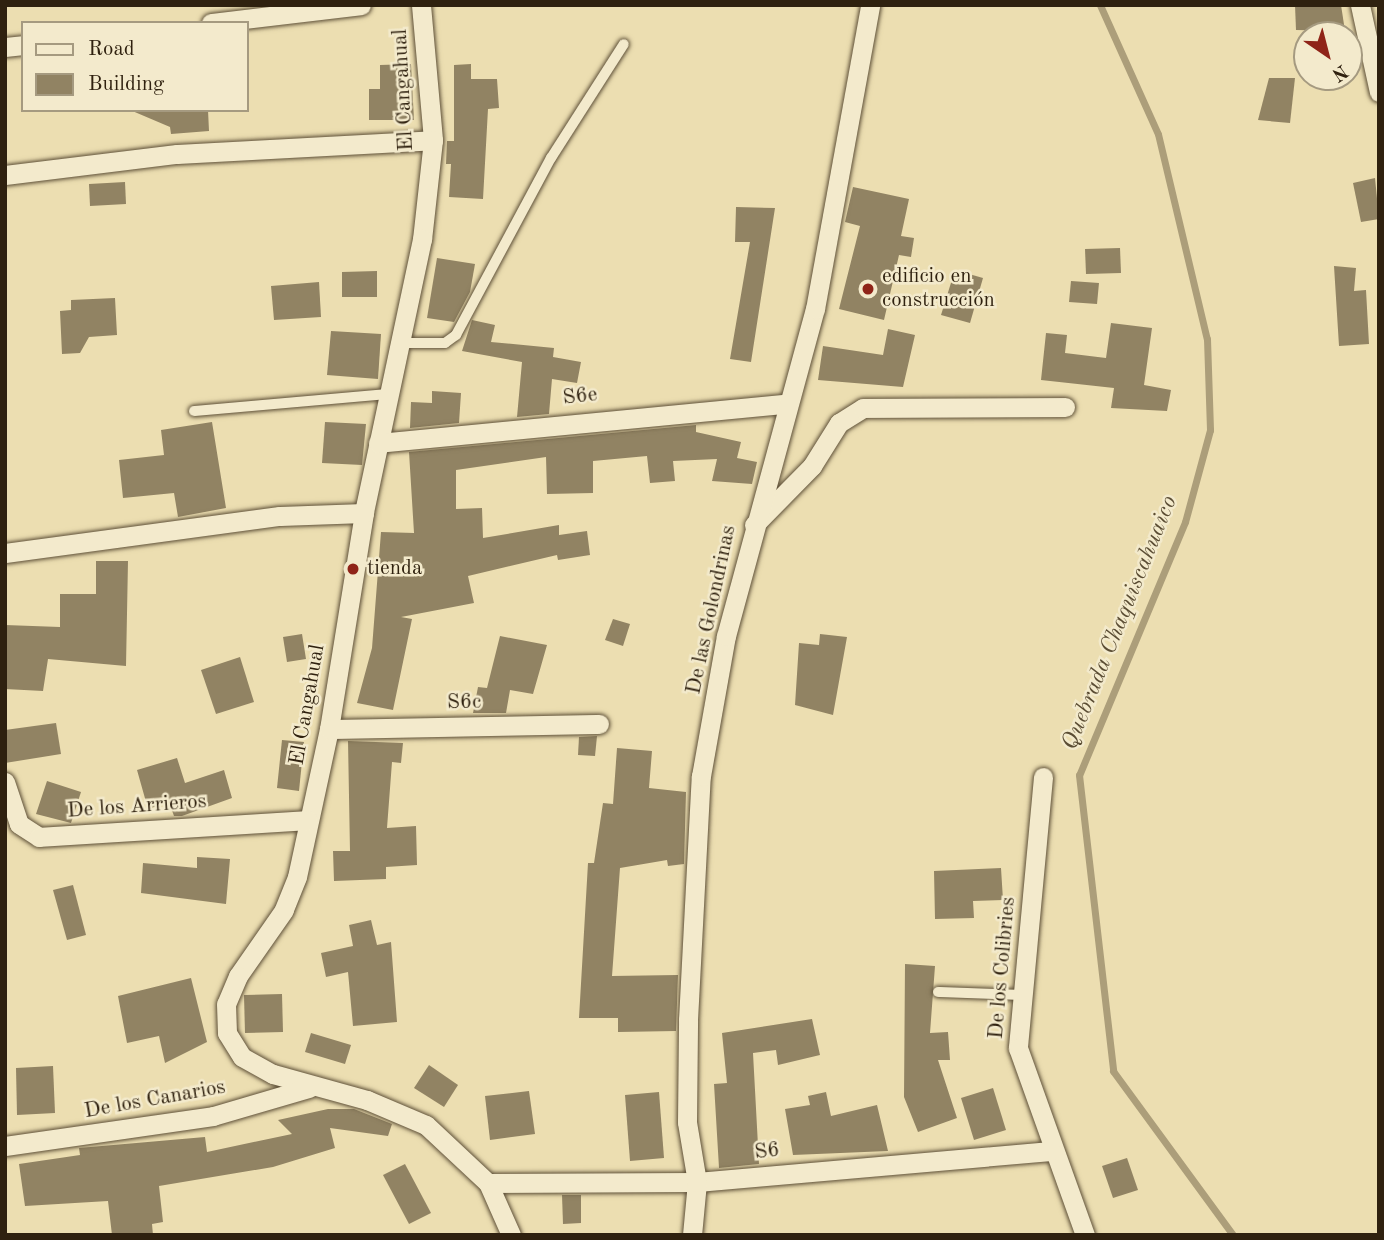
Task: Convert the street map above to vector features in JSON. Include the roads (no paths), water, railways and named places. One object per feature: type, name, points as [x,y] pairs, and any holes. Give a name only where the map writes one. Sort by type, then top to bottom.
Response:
[{"type":"street","points":[[228,21],[361,5]]},
{"type":"street","name":"El Cangahual","points":[[421,5],[433,140],[400,343],[364,513],[329,729],[284,910],[226,1003],[227,1033],[242,1057],[309,1088],[368,1100],[426,1125],[488,1183],[512,1235]]},
{"type":"street","name":"De las Golondrinas","points":[[692,1235],[697,1182],[687,1122],[687,1032],[701,776],[754,525],[815,309],[870,5]]},
{"type":"street","points":[[1360,5],[1379,92]]},
{"type":"street","points":[[5,175],[177,153],[433,140]]},
{"type":"street","name":"S6e","points":[[379,443],[786,404]]},
{"type":"street","points":[[754,525],[812,466],[839,423],[863,408],[1065,407]]},
{"type":"street","points":[[5,553],[280,516],[364,513]]},
{"type":"street","name":"S6c","points":[[329,729],[599,724]]},
{"type":"street","name":"De los Colibries","points":[[1043,777],[1018,1048],[1051,1151],[1085,1235]]},
{"type":"street","name":"De los Arrieros","points":[[5,782],[19,824],[39,837],[307,820]]},
{"type":"street","name":"De los Canarios","points":[[5,1146],[212,1116],[309,1088]]},
{"type":"street","name":"S6","points":[[488,1183],[697,1182],[1051,1151]]},
{"type":"lane","points":[[400,343],[445,343],[456,335],[551,158],[624,44]]},
{"type":"lane","points":[[194,411],[388,394]]},
{"type":"lane","points":[[938,992],[1024,995]]},
{"type":"waterway","name":"Quebrada Chaquiscahuaico","points":[[1100,5],[1158,134],[1207,339],[1210,430],[1185,522],[1079,775],[1113,1071],[1233,1235]]},
{"type":"place","name":"edificio en construcción","points":[[868,289]]},
{"type":"place","name":"tienda","points":[[353,569]]}]
